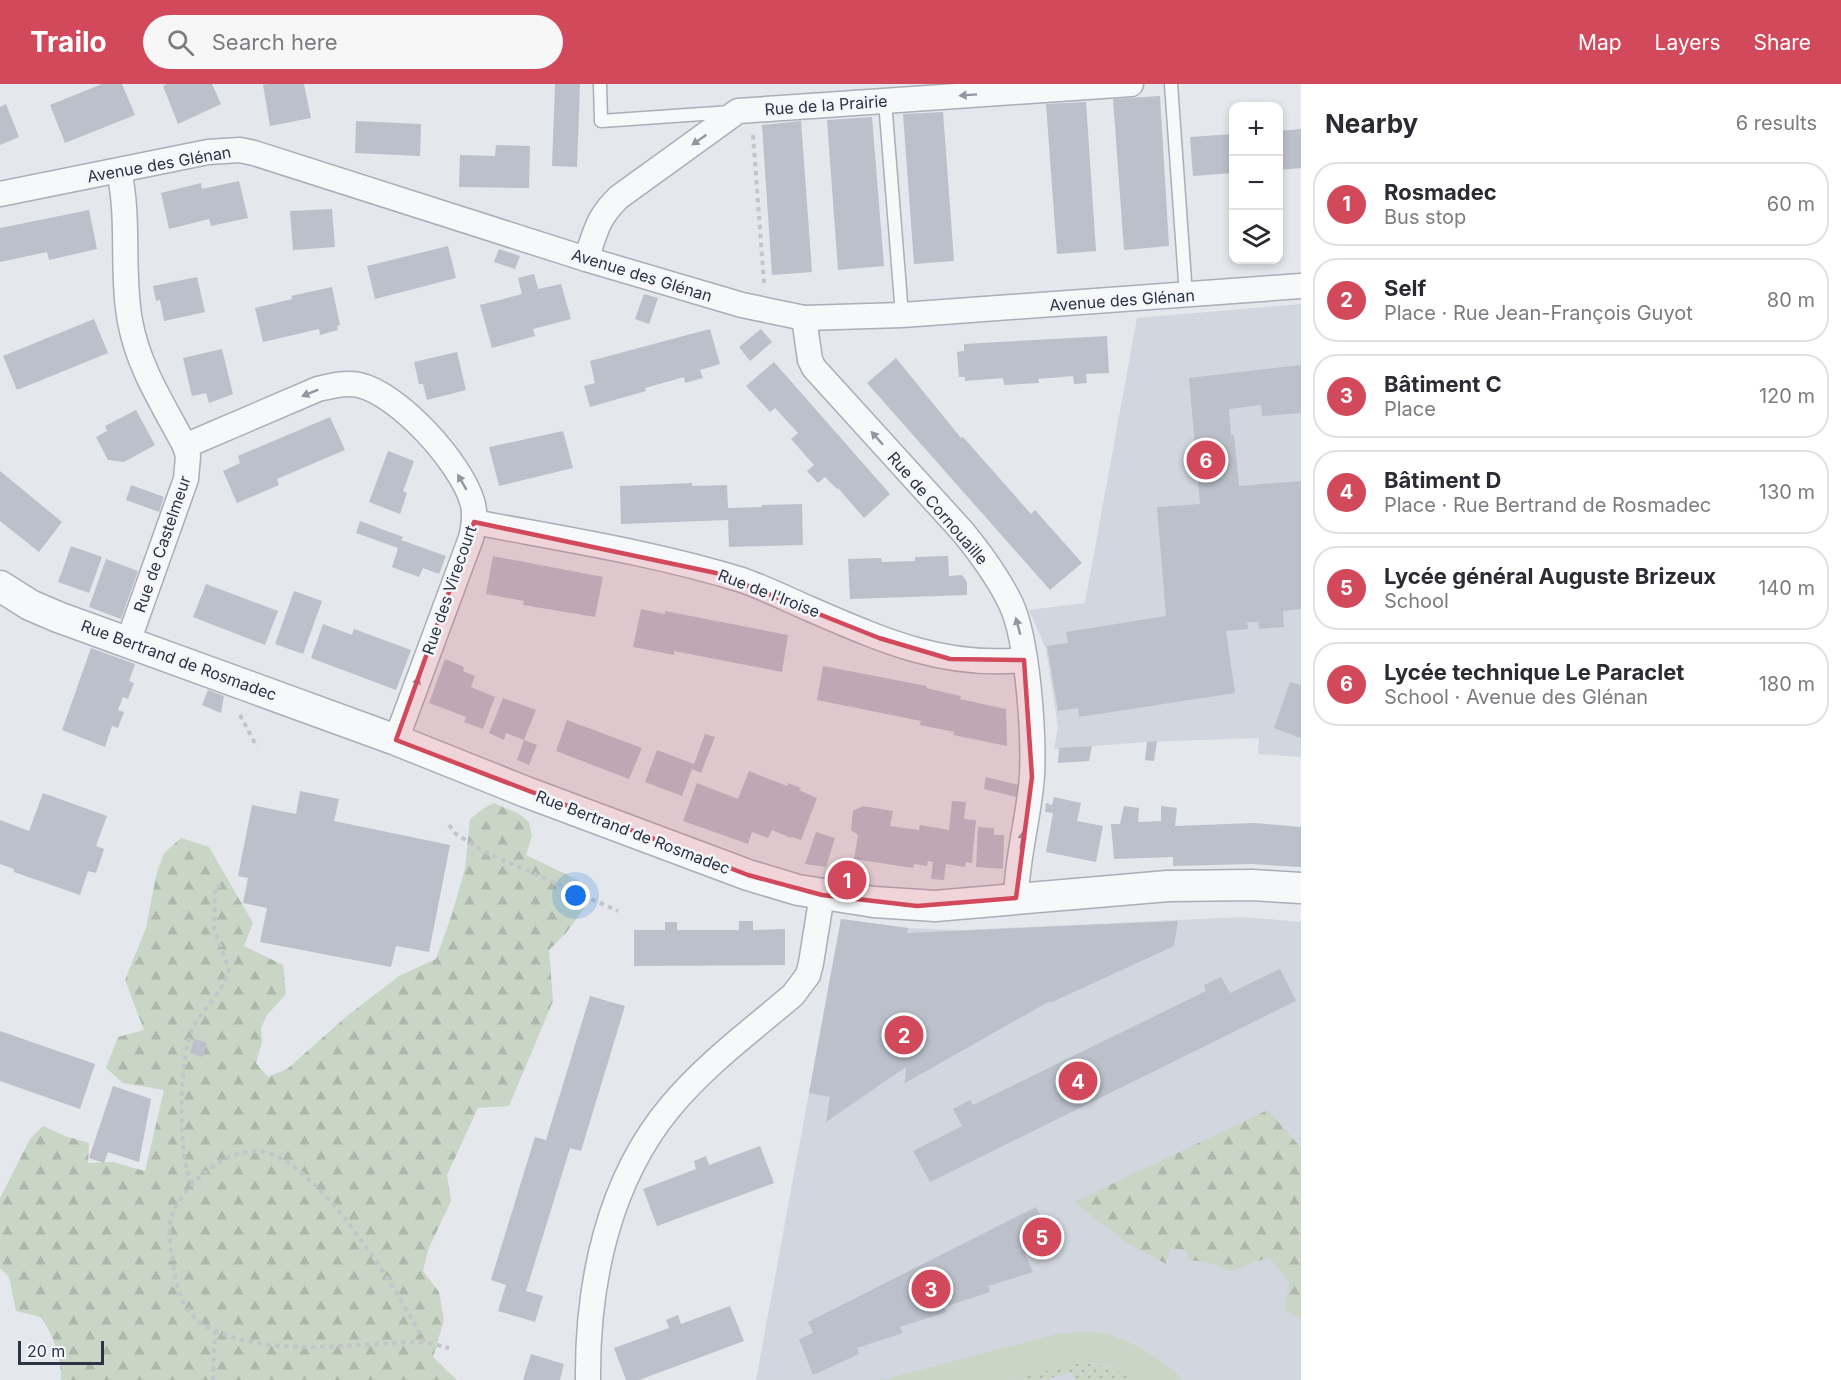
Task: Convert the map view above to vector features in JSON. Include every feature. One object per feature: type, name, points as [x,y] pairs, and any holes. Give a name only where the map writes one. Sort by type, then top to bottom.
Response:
[{"type":"street","name":"Rue de la Prairie","points":[[745,111],[1131,84]]},
{"type":"street","points":[[586,259],[599,221],[619,196],[745,111]]},
{"type":"street","name":"Avenue des Glénan","points":[[0,194],[208,152],[240,150],[586,259],[766,311],[804,318],[902,315],[1301,286]]},
{"type":"street","name":"Rue de Castelmeur","points":[[119,171],[124,201],[127,300],[133,339],[145,369],[188,456],[186,479],[128,642]]},
{"type":"street","name":"Rue de Cornouaille","points":[[804,318],[806,342],[814,368],[963,531],[999,582],[1012,605],[1024,660],[1029,703],[1032,777],[1021,843],[1016,898]]},
{"type":"street","name":"Rue des Virecourt","points":[[185,447],[318,389],[355,384],[380,393],[394,402],[438,448],[462,480],[474,510],[469,545],[396,740]]},
{"type":"street","name":"Rue de l'Iroise","points":[[474,522],[660,559],[716,573],[770,591],[879,638],[950,659],[996,663],[1024,660]]},
{"type":"street","name":"Rue Bertrand de Rosmadec","points":[[0,586],[30,605],[396,740],[526,792],[748,875],[822,895],[917,906],[1168,886],[1252,885],[1301,888]]},
{"type":"street","points":[[588,1380],[588,1342],[593,1292],[605,1238],[625,1179],[643,1145],[672,1104],[699,1077],[793,995],[803,981],[811,963],[822,895]]},
{"type":"lane","points":[[600,84],[601,121],[745,111]]},
{"type":"lane","points":[[1171,84],[1186,295]]},
{"type":"lane","points":[[885,101],[902,315]]},
{"type":"path","points":[[745,111],[766,311]]},
{"type":"path","points":[[449,825],[456,834],[484,852],[618,911]]},
{"type":"path","points":[[193,1184],[186,1168],[182,1074],[193,1029],[221,991],[229,969],[214,929],[215,887],[223,885]]},
{"type":"path","points":[[423,1342],[395,1290],[346,1220],[318,1188],[289,1163],[267,1152],[238,1153],[218,1163],[193,1184],[177,1206],[169,1235],[174,1279],[177,1291],[188,1309],[202,1324],[237,1338],[285,1346],[319,1348],[423,1342],[449,1348]]},
{"type":"path","points":[[213,1380],[215,1330]]},
{"type":"highlighted area","points":[[474,522],[716,573],[879,638],[950,659],[1024,660],[1032,777],[1016,898],[917,906],[822,895],[748,875],[396,740]]},
{"type":"shaded area","points":[[1301,304],[1301,757],[1258,754],[1259,738],[1147,742],[1054,749],[1058,727],[1046,649],[1029,610],[1085,603],[1137,318]]},
{"type":"shaded area","points":[[1242,917],[1301,922],[1301,1380],[756,1380],[841,919],[908,928],[963,930]]},
{"type":"green space","points":[[494,803],[519,814],[529,822],[532,835],[526,855],[584,883],[588,903],[566,933],[549,950],[553,1001],[509,1106],[478,1108],[447,1175],[451,1201],[428,1250],[423,1271],[439,1292],[444,1320],[433,1357],[457,1380],[61,1380],[58,1354],[50,1332],[41,1317],[16,1311],[9,1277],[0,1268],[0,1198],[30,1139],[43,1126],[89,1143],[88,1163],[113,1162],[145,1171],[164,1090],[123,1083],[106,1068],[118,1037],[144,1030],[125,980],[146,928],[156,876],[164,853],[181,838],[209,847],[253,923],[244,946],[283,965],[286,994],[267,1015],[261,1028],[262,1042],[256,1063],[268,1077],[287,1069],[347,1016],[399,976],[436,959],[465,869],[470,819]]},
{"type":"green space","points":[[1268,1110],[1301,1148],[1301,1320],[1284,1309],[1289,1282],[1269,1257],[1231,1271],[1206,1262],[1189,1260],[1186,1250],[1170,1248],[1166,1264],[1126,1242],[1074,1202]]},
{"type":"green space","points":[[1061,1333],[1096,1333],[1116,1337],[1158,1359],[1182,1380],[1136,1380],[1110,1367],[1084,1363],[1010,1380],[881,1380]]},
{"type":"green space","points":[[1084,1363],[1111,1368],[1136,1380],[1075,1380],[1073,1372],[1043,1380],[1010,1380],[1073,1364]]},
{"type":"building","points":[[102,84],[122,84],[135,115],[65,143],[50,105]]},
{"type":"building","points":[[167,84],[212,84],[221,104],[178,124],[163,86]]},
{"type":"building","points":[[304,84],[311,118],[270,126],[263,85]]},
{"type":"building","points":[[555,84],[580,84],[577,167],[552,166]]},
{"type":"building","points":[[1160,96],[1169,246],[1124,250],[1113,99]]},
{"type":"building","points":[[1086,102],[1096,251],[1057,254],[1046,104]]},
{"type":"building","points":[[6,104],[19,137],[0,145],[0,107]]},
{"type":"building","points":[[943,112],[954,261],[914,264],[903,114]]},
{"type":"building","points":[[872,117],[884,266],[838,270],[827,120]]},
{"type":"building","points":[[356,121],[421,124],[420,156],[355,153]]},
{"type":"building","points":[[801,121],[812,272],[772,275],[762,125]]},
{"type":"building","points":[[1301,129],[1301,168],[1283,170],[1283,131]]},
{"type":"building","points":[[1229,134],[1229,173],[1193,176],[1190,137]]},
{"type":"building","points":[[496,145],[530,146],[529,188],[459,187],[460,155],[495,156]]},
{"type":"building","points":[[239,181],[248,218],[211,226],[209,219],[169,229],[161,193],[201,183],[202,189]]},
{"type":"building","points":[[332,209],[335,247],[293,250],[290,211]]},
{"type":"building","points":[[89,210],[97,249],[49,260],[47,252],[0,262],[0,228]]},
{"type":"building","points":[[448,246],[456,278],[375,299],[367,266]]},
{"type":"building","points":[[499,249],[520,256],[515,269],[494,262]]},
{"type":"building","points":[[534,274],[538,289],[561,284],[571,319],[533,329],[535,336],[492,348],[480,305],[522,294],[518,278]]},
{"type":"building","points":[[197,277],[205,312],[164,321],[160,300],[156,301],[153,286]]},
{"type":"building","points":[[332,287],[340,325],[337,326],[338,330],[320,335],[319,329],[263,342],[255,308],[292,299],[291,296]]},
{"type":"building","points":[[644,294],[658,298],[649,324],[635,319]]},
{"type":"building","points":[[94,319],[108,353],[17,390],[3,356]]},
{"type":"building","points":[[710,329],[720,364],[700,370],[703,378],[685,383],[684,377],[590,407],[584,386],[595,383],[590,361]]},
{"type":"building","points":[[761,329],[772,342],[750,361],[739,347]]},
{"type":"building","points":[[1107,336],[1109,373],[1086,374],[1087,383],[1074,384],[1073,376],[1038,379],[1039,383],[1004,385],[1003,378],[965,381],[965,377],[959,377],[957,352],[964,351],[964,344]]},
{"type":"building","points":[[222,349],[233,394],[209,403],[206,393],[192,396],[183,358]]},
{"type":"building","points":[[457,352],[466,390],[427,400],[423,384],[419,384],[414,362]]},
{"type":"building","points":[[896,358],[961,438],[963,437],[1031,514],[1035,510],[1082,563],[1050,590],[867,383]]},
{"type":"building","points":[[774,362],[890,494],[864,518],[838,488],[825,477],[818,483],[807,471],[814,465],[791,439],[798,433],[775,408],[770,412],[746,386]]},
{"type":"building","points":[[1301,365],[1301,413],[1262,416],[1261,405],[1229,409],[1239,486],[1301,481],[1301,609],[1283,611],[1284,627],[1259,629],[1258,622],[1247,622],[1248,629],[1226,631],[1235,693],[1079,717],[1078,708],[1058,711],[1047,646],[1068,643],[1066,632],[1166,616],[1157,507],[1200,504],[1189,378]]},
{"type":"building","points":[[136,410],[155,445],[124,462],[108,460],[96,437],[107,431],[105,426]]},
{"type":"building","points":[[330,417],[345,450],[277,479],[279,485],[237,503],[223,471],[240,463],[238,456]]},
{"type":"building","points":[[563,431],[573,468],[499,486],[489,447]]},
{"type":"building","points":[[388,451],[414,461],[403,491],[407,493],[400,514],[369,502]]},
{"type":"building","points":[[0,471],[62,522],[39,552],[0,521]]},
{"type":"building","points":[[692,483],[692,486],[727,485],[728,508],[802,504],[803,545],[729,547],[728,520],[621,524],[620,486]]},
{"type":"building","points":[[131,485],[164,497],[159,512],[126,500]]},
{"type":"building","points":[[360,521],[403,537],[401,540],[446,556],[439,574],[423,568],[419,577],[392,567],[398,548],[356,533]]},
{"type":"building","points":[[71,546],[102,557],[89,593],[58,582]]},
{"type":"building","points":[[493,556],[603,577],[595,617],[523,605],[524,601],[486,594]]},
{"type":"building","points":[[948,556],[949,576],[962,575],[967,582],[967,595],[850,599],[848,559],[881,558],[882,562],[915,561],[915,557]]},
{"type":"building","points":[[106,559],[138,571],[121,619],[89,607]]},
{"type":"building","points":[[206,584],[278,611],[265,645],[193,617]]},
{"type":"building","points":[[294,591],[322,601],[303,654],[275,644]]},
{"type":"building","points":[[641,609],[665,614],[665,611],[788,635],[782,672],[674,651],[674,655],[633,647]]},
{"type":"building","points":[[323,624],[352,635],[354,629],[411,650],[396,690],[311,658]]},
{"type":"building","points":[[91,648],[135,664],[129,681],[134,683],[128,699],[123,697],[118,710],[124,712],[118,728],[112,726],[105,747],[62,730]]},
{"type":"building","points":[[445,659],[464,667],[463,671],[475,676],[471,687],[495,697],[483,729],[464,722],[466,717],[429,703]]},
{"type":"building","points":[[823,666],[927,686],[926,688],[961,696],[960,699],[1006,709],[1007,746],[953,735],[954,732],[920,725],[921,721],[817,700]]},
{"type":"building","points":[[1290,682],[1301,685],[1301,738],[1274,728]]},
{"type":"building","points":[[208,690],[224,696],[221,713],[202,705]]},
{"type":"building","points":[[503,698],[536,710],[524,740],[506,733],[504,740],[489,733]]},
{"type":"building","points":[[567,720],[642,748],[629,779],[556,751]]},
{"type":"building","points":[[705,734],[715,737],[701,773],[692,769],[682,796],[645,782],[657,750],[694,764]]},
{"type":"building","points":[[524,740],[537,745],[529,765],[517,760]]},
{"type":"building","points":[[1157,741],[1154,761],[1145,760],[1147,742]]},
{"type":"building","points":[[1092,746],[1089,761],[1058,763],[1059,748]]},
{"type":"building","points":[[749,771],[787,786],[788,783],[801,788],[799,790],[817,798],[801,840],[772,830],[768,838],[752,832],[748,844],[683,821],[697,783],[738,799]]},
{"type":"building","points":[[986,777],[1019,785],[1016,797],[984,789]]},
{"type":"building","points":[[300,791],[339,799],[334,821],[450,845],[429,952],[396,946],[391,967],[260,942],[267,908],[243,903],[248,878],[238,876],[252,805],[296,814]]},
{"type":"building","points":[[43,793],[107,816],[96,846],[104,849],[96,873],[88,871],[80,895],[14,872],[14,869],[0,864],[0,820],[29,831]]},
{"type":"building","points":[[1054,797],[1081,803],[1077,821],[1103,826],[1096,862],[1046,852],[1053,813],[1045,812],[1046,803],[1052,805]]},
{"type":"building","points":[[952,801],[966,802],[964,819],[976,820],[972,863],[966,862],[965,867],[946,864],[944,880],[931,879],[933,862],[928,861],[927,866],[914,864],[913,868],[854,859],[858,835],[851,830],[853,811],[863,806],[893,811],[890,826],[919,830],[920,825],[949,830]]},
{"type":"building","points":[[1124,806],[1139,808],[1138,822],[1161,821],[1161,806],[1177,808],[1175,826],[1254,823],[1301,827],[1301,867],[1251,864],[1173,866],[1173,857],[1114,859],[1111,824],[1120,824]]},
{"type":"building","points":[[978,827],[994,828],[994,835],[1004,835],[1003,869],[976,867]]},
{"type":"building","points":[[816,832],[835,838],[826,867],[805,864]]},
{"type":"building","points":[[841,919],[908,928],[907,933],[1178,921],[1174,946],[1050,1003],[1050,1001],[905,1083],[906,1067],[826,1122],[830,1097],[809,1093]]},
{"type":"building","points":[[739,921],[753,921],[753,930],[785,929],[785,965],[634,966],[634,930],[665,930],[665,922],[677,922],[677,930],[739,930]]},
{"type":"building","points":[[1280,969],[1296,1001],[930,1182],[913,1151],[962,1126],[953,1109],[970,1100],[973,1105],[1206,991],[1204,985],[1221,977],[1230,993]]},
{"type":"building","points":[[590,996],[625,1006],[581,1151],[570,1148],[526,1291],[543,1296],[535,1322],[498,1311],[506,1285],[491,1280],[535,1137],[546,1140]]},
{"type":"building","points":[[0,1031],[95,1064],[80,1109],[0,1081]]},
{"type":"building","points":[[194,1039],[207,1043],[203,1057],[190,1053]]},
{"type":"building","points":[[113,1086],[151,1099],[139,1162],[108,1152],[104,1163],[89,1158]]},
{"type":"building","points":[[760,1146],[774,1183],[657,1226],[643,1189],[696,1169],[694,1161],[706,1156],[709,1165]]},
{"type":"building","points":[[1036,1207],[1052,1240],[1025,1254],[1033,1272],[988,1286],[990,1292],[944,1307],[946,1312],[900,1327],[903,1333],[857,1348],[859,1354],[813,1375],[799,1339],[813,1333],[808,1322]]},
{"type":"building","points":[[730,1306],[744,1341],[639,1380],[626,1380],[614,1348],[669,1328],[666,1320],[678,1315],[681,1324]]},
{"type":"building","points":[[531,1354],[564,1364],[560,1380],[523,1380]]},
{"type":"place","name":"Lycée technique Le Paraclet","points":[[1206,460]]},
{"type":"place","name":"Rosmadec","points":[[847,880]]},
{"type":"place","name":"Self","points":[[904,1035]]},
{"type":"place","name":"Bâtiment D","points":[[1078,1081]]},
{"type":"place","name":"Lycée général Auguste Brizeux","points":[[1042,1237]]},
{"type":"place","name":"Bâtiment C","points":[[931,1289]]}]
